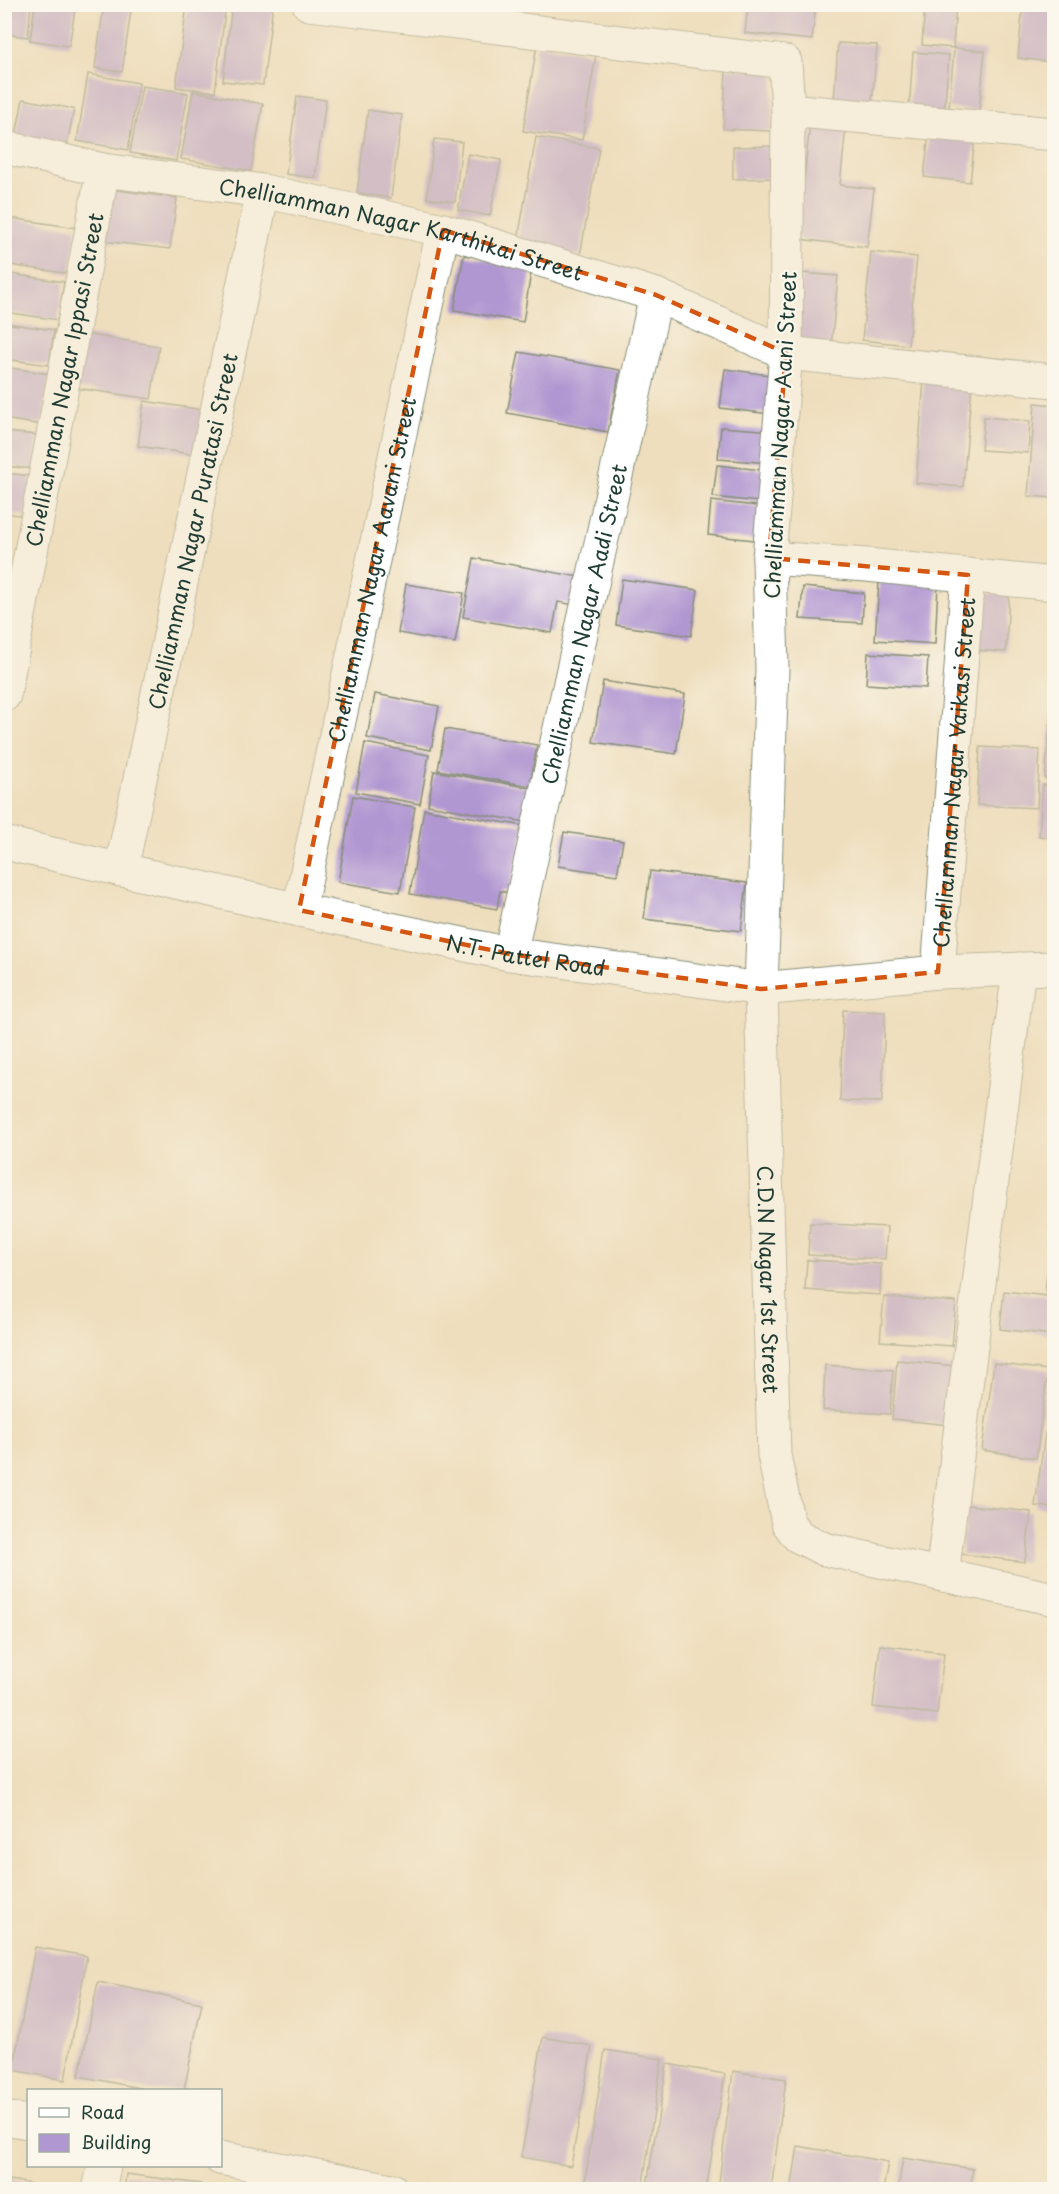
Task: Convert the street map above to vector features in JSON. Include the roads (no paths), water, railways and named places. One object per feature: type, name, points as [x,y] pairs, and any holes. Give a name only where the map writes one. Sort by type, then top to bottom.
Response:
[{"type":"street","name":"Chelliamman Nagar Aani Street","points":[[309,4],[785,62],[788,110],[786,353],[769,558],[772,669],[761,989]]},
{"type":"street","points":[[788,110],[1054,134]]},
{"type":"street","name":"Chelliamman Nagar Karthikai Street","points":[[4,147],[103,170],[263,191],[443,230],[656,295],[786,353],[1054,381]]},
{"type":"street","name":"Chelliamman Nagar Ippasi Street","points":[[4,695],[103,170]]},
{"type":"street","name":"Chelliamman Nagar Puratasi Street","points":[[121,870],[263,191]]},
{"type":"street","name":"Chelliamman Nagar Aavani Street","points":[[299,910],[443,230]]},
{"type":"street","name":"Chelliamman Nagar Aadi Street","points":[[510,954],[656,295]]},
{"type":"street","points":[[769,558],[867,565],[1054,584]]},
{"type":"street","name":"Chelliamman Nagar Vaikasi Street","points":[[938,972],[968,575]]},
{"type":"street","name":"N.T. Pattel Road","points":[[4,843],[299,910],[510,954],[761,989],[938,972],[1054,968]]},
{"type":"street","points":[[942,1575],[1019,969]]},
{"type":"street","name":"C.D.N Nagar 1st Street","points":[[761,989],[774,1455],[788,1523],[798,1536],[824,1549],[1054,1599]]},
{"type":"street","points":[[4,2118],[27,2122]]},
{"type":"street","points":[[222,2158],[392,2190]]},
{"type":"street","points":[[99,2190],[104,2167]]}]
